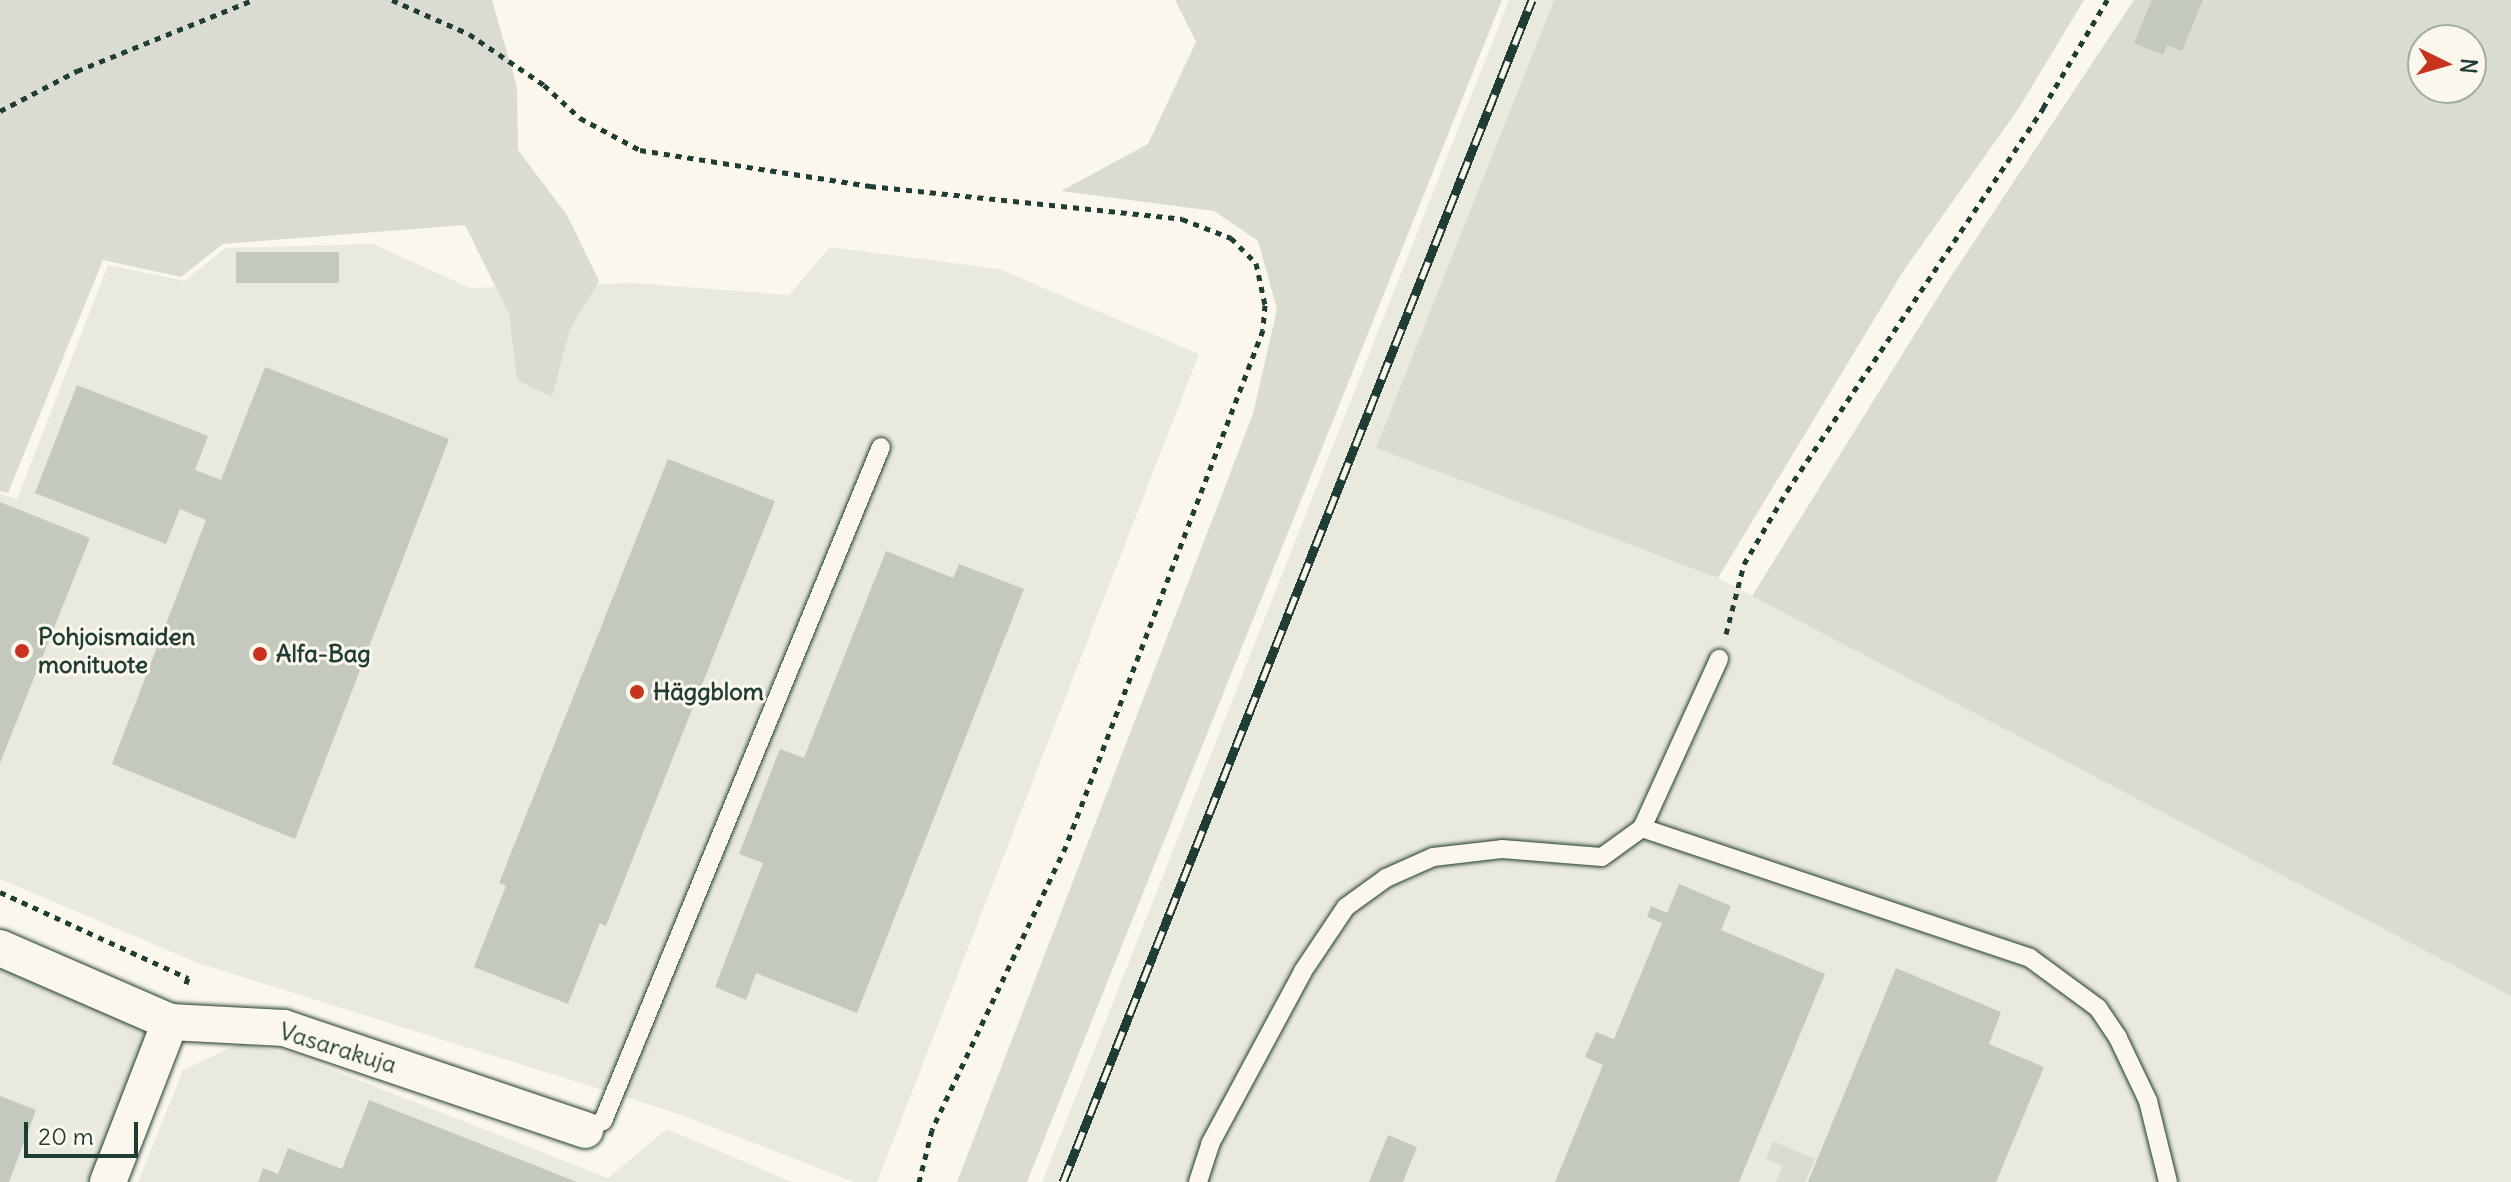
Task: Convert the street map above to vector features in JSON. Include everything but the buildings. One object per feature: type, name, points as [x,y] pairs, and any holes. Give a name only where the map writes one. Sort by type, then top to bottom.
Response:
[{"type":"street","name":"Vasarakuja","points":[[0,948],[170,1022],[284,1028],[585,1130]]},
{"type":"street","points":[[108,1182],[170,1022]]},
{"type":"lane","points":[[585,1130],[603,1121],[881,447]]},
{"type":"lane","points":[[1198,1182],[1217,1131],[1303,971],[1346,907],[1386,878],[1433,857],[1502,849],[1602,857],[1642,828],[1719,659]]},
{"type":"lane","points":[[1642,828],[2030,958],[2098,1008],[2118,1038],[2148,1101],[2168,1182]]},
{"type":"path","points":[[0,111],[77,71],[253,0]]},
{"type":"path","points":[[392,0],[469,34],[544,85],[580,118],[640,150],[870,186],[1182,219],[1231,238],[1256,263],[1265,305],[1263,330],[1066,846],[932,1130],[919,1182]]},
{"type":"path","points":[[1719,659],[1744,564],[1787,491],[2043,108],[2107,0]]},
{"type":"path","points":[[0,892],[188,978]]},
{"type":"shaded area","points":[[0,0],[492,0],[517,87],[518,150],[567,215],[599,281],[570,329],[552,397],[517,380],[509,314],[465,225],[223,244],[181,277],[103,260],[8,493],[0,491]]},
{"type":"shaded area","points":[[1175,0],[1502,0],[1027,1182],[957,1182],[1253,414],[1277,309],[1258,241],[1214,211],[1061,191],[1148,144],[1196,42]]},
{"type":"shaded area","points":[[1509,0],[1554,0],[1377,448],[1686,561],[2511,996],[2511,1182],[1042,1182]]},
{"type":"shaded area","points":[[1554,0],[2084,0],[2019,108],[1904,270],[1718,578],[1376,448]]},
{"type":"shaded area","points":[[2134,0],[2511,0],[2511,996],[1752,596],[1946,284]]},
{"type":"shaded area","points":[[373,244],[470,288],[632,283],[789,295],[830,247],[999,269],[1199,354],[877,1182],[854,1182],[679,1114],[198,963],[0,879],[0,494],[17,499],[108,265],[185,281],[225,248]]},
{"type":"shaded area","points":[[0,967],[152,1029],[93,1182],[0,1182]]},
{"type":"shaded area","points":[[239,1044],[292,1054],[608,1178],[667,1129],[792,1182],[138,1182],[183,1070]]},
{"type":"shaded area","points":[[1773,1141],[1815,1159],[1805,1182],[1776,1182],[1782,1166],[1766,1159]]},
{"type":"railway","points":[[1063,1182],[1532,0]]},
{"type":"place","name":"Pohjoismaiden monituote","points":[[22,651]]},
{"type":"place","name":"Alfa-Bag","points":[[260,654]]},
{"type":"place","name":"Häggblom","points":[[637,692]]}]
